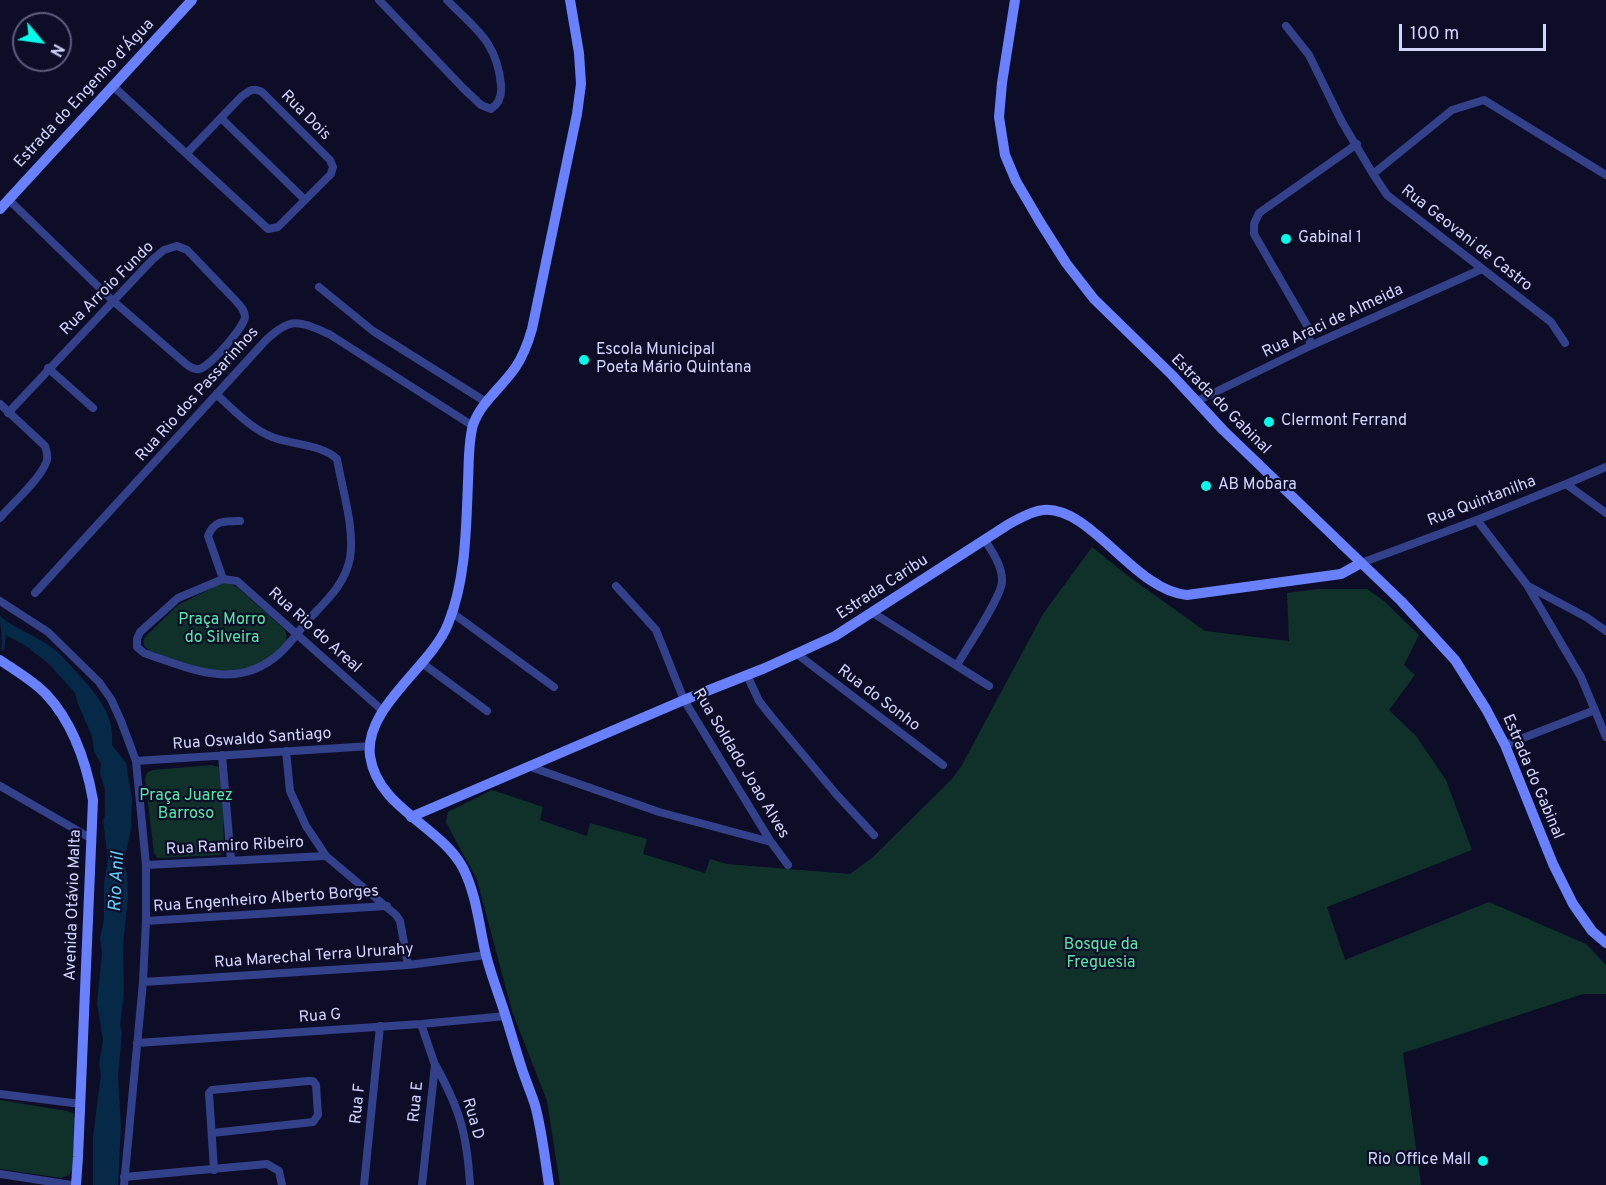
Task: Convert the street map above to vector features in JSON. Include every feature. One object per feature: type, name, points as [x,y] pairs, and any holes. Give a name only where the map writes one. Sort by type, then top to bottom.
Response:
[{"type":"main road","name":"Estrada do Engenho d'Água","points":[[0,209],[192,0]]},
{"type":"main road","points":[[549,1185],[534,1102],[486,954],[475,902],[462,866],[444,842],[411,817],[390,795],[374,771],[370,755],[375,724],[435,646],[448,624],[457,595],[465,544],[473,426],[486,402],[515,369],[525,351],[537,307],[578,114],[581,84],[579,53],[570,0]]},
{"type":"main road","name":"Estrada do Gabinal","points":[[1015,0],[999,117],[1005,155],[1016,181],[1066,263],[1094,299],[1197,401],[1223,430],[1401,602],[1455,660],[1486,709],[1505,745],[1553,864],[1568,894],[1592,931],[1606,944]]},
{"type":"main road","name":"Estrada Caribu","points":[[411,817],[835,636],[984,539],[1028,514],[1044,509],[1075,519],[1089,528],[1158,586],[1174,594],[1187,595],[1341,574],[1361,563]]},
{"type":"main road","name":"Avenida Otávio Malta","points":[[0,660],[29,679],[61,712],[81,752],[93,800],[81,1104],[74,1185]]},
{"type":"street","points":[[379,0],[463,88],[481,105],[491,109],[498,104],[501,93],[500,70],[496,55],[490,44],[447,0]]},
{"type":"street","name":"Rua Geovani de Castro","points":[[1286,26],[1309,55],[1342,122],[1387,195],[1551,322],[1565,343]]},
{"type":"street","name":"Rua Dois","points":[[114,87],[268,229],[278,227],[331,174],[333,167],[330,160],[262,92],[256,89],[250,90],[187,153]]},
{"type":"street","points":[[1373,174],[1452,110],[1484,100],[1605,172]]},
{"type":"street","points":[[221,118],[305,200]]},
{"type":"street","points":[[1310,346],[1309,329],[1254,234],[1254,224],[1259,213],[1356,144]]},
{"type":"street","points":[[8,199],[112,300]]},
{"type":"street","name":"Rua Arroio Fundo","points":[[8,413],[112,300],[164,250],[177,246],[187,250],[243,309],[245,318],[240,328],[209,364],[200,369],[186,364],[112,300]]},
{"type":"street","name":"Rua Araci de Almeida","points":[[1197,401],[1310,346],[1482,269]]},
{"type":"street","points":[[319,287],[373,332],[486,402]]},
{"type":"street","name":"Rua Rio dos Passarinhos","points":[[35,593],[266,340],[280,327],[290,323],[304,324],[329,334],[473,426]]},
{"type":"street","points":[[1309,329],[1328,338]]},
{"type":"street","points":[[48,368],[93,408]]},
{"type":"street","points":[[217,395],[257,429],[271,437],[322,450],[337,459],[351,537],[350,558],[338,588],[281,652],[264,665],[245,673],[225,676],[203,673],[144,653],[137,646],[140,632],[178,598],[223,579],[208,536],[212,527],[219,521],[240,521]]},
{"type":"street","points":[[0,405],[45,446],[48,455],[46,465],[0,518]]},
{"type":"street","name":"Rua Quintanilha","points":[[1361,563],[1477,520],[1606,467]]},
{"type":"street","points":[[1566,484],[1606,513]]},
{"type":"street","points":[[1477,520],[1527,585],[1581,677],[1606,737]]},
{"type":"street","points":[[957,665],[993,604],[1002,583],[1000,569],[984,539]]},
{"type":"street","name":"Rua Rio do Areal","points":[[223,579],[237,581],[383,711]]},
{"type":"street","points":[[1527,585],[1586,617],[1606,631]]},
{"type":"street","name":"Rua Soldado Joao Alves","points":[[616,586],[656,630],[684,700],[771,842],[788,865]]},
{"type":"street","points":[[0,601],[48,632],[99,682],[111,699],[136,761],[146,865],[146,921],[143,982],[124,1181],[267,1164],[279,1171],[282,1185]]},
{"type":"street","points":[[451,612],[554,687]]},
{"type":"street","points":[[873,613],[989,686]]},
{"type":"street","name":"Rua do Sonho","points":[[797,654],[943,765]]},
{"type":"street","points":[[422,663],[487,711]]},
{"type":"street","points":[[747,675],[759,701],[770,715],[836,794],[874,835]]},
{"type":"street","points":[[1505,745],[1595,710]]},
{"type":"street","name":"Rua Oswaldo Santiago","points":[[136,761],[371,746]]},
{"type":"street","points":[[286,751],[290,791],[297,809],[326,856],[387,906],[400,921],[408,965]]},
{"type":"street","points":[[222,755],[231,860]]},
{"type":"street","points":[[528,766],[659,812],[771,842]]},
{"type":"street","points":[[0,786],[92,839]]},
{"type":"street","name":"Rua Ramiro Ribeiro","points":[[146,865],[326,856]]},
{"type":"street","name":"Rua Engenheiro Alberto Borges","points":[[146,921],[387,906]]},
{"type":"street","name":"Rua Marechal Terra Ururahy","points":[[143,982],[408,965],[486,954]]},
{"type":"street","name":"Rua G","points":[[136,1043],[506,1016]]},
{"type":"street","name":"Rua E","points":[[421,1024],[435,1065],[422,1185]]},
{"type":"street","name":"Rua F","points":[[364,1185],[380,1026]]},
{"type":"street","name":"Rua D","points":[[435,1065],[451,1095],[463,1126],[470,1185]]},
{"type":"street","points":[[212,1133],[313,1122],[318,1115],[316,1085],[313,1081],[308,1081],[212,1090],[209,1093],[214,1170]]},
{"type":"street","points":[[0,1094],[81,1104]]},
{"type":"street","points":[[0,1174],[74,1185]]},
{"type":"green space","name":"Bosque da Freguesia","points":[[1092,547],[1205,631],[1289,641],[1287,593],[1318,589],[1367,589],[1384,601],[1419,635],[1404,665],[1415,675],[1389,710],[1416,736],[1446,780],[1472,850],[1327,907],[1345,960],[1489,902],[1586,944],[1606,965],[1606,994],[1583,994],[1403,1053],[1421,1185],[560,1185],[547,1101],[512,1011],[477,880],[446,822],[448,812],[492,790],[543,807],[540,820],[587,836],[590,823],[647,839],[643,854],[705,873],[710,859],[727,864],[850,874],[873,857],[952,779],[962,765],[1043,614]]},
{"type":"green space","name":"Praça Morro do Silveira","points":[[222,583],[237,587],[284,629],[287,636],[286,642],[277,652],[261,663],[246,669],[230,671],[198,667],[150,651],[145,647],[143,641],[146,636],[178,605]]},
{"type":"green space","name":"Praça Juarez Barroso","points":[[212,765],[219,767],[222,773],[224,852],[220,855],[157,858],[154,853],[145,779],[147,773],[152,770]]},
{"type":"green space","points":[[0,1100],[73,1113],[75,1120],[73,1169],[69,1175],[61,1178],[0,1169]]},
{"type":"water","name":"Rio Anil","points":[[0,616],[55,650],[87,684],[104,707],[111,725],[112,745],[126,763],[132,799],[131,829],[124,861],[128,897],[123,946],[124,994],[118,1076],[121,1126],[118,1185],[93,1185],[93,1137],[103,1040],[97,1003],[102,953],[100,938],[104,919],[104,884],[108,859],[103,821],[105,790],[100,773],[101,764],[94,751],[92,736],[75,693],[49,664],[26,646],[6,635],[4,651],[1,649]]},
{"type":"place","name":"Gabinal 1","points":[[1286,239]]},
{"type":"place","name":"Escola Municipal Poeta Mário Quintana","points":[[584,360]]},
{"type":"place","name":"Clermont Ferrand","points":[[1269,422]]},
{"type":"place","name":"AB Mobara","points":[[1206,486]]},
{"type":"place","name":"Rio Office Mall","points":[[1483,1161]]}]
